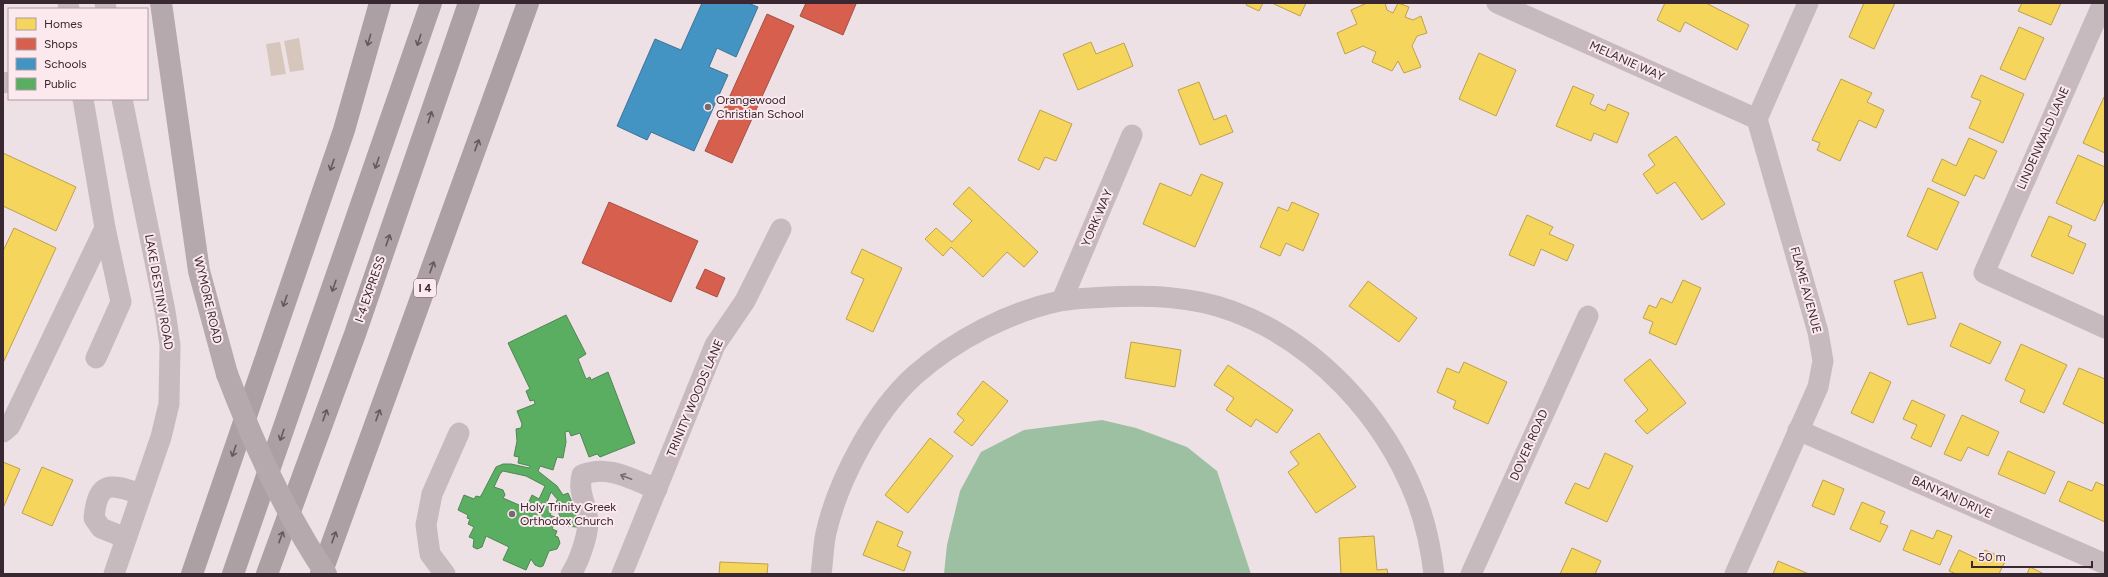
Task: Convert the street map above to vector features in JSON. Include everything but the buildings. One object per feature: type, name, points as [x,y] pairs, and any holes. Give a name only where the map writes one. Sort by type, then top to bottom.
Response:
[{"type":"highway","points":[[192,574],[344,130],[380,3]]},
{"type":"highway","points":[[233,574],[431,3]]},
{"type":"highway","name":"I-4 EXPRESS","points":[[267,574],[365,306],[469,3]]},
{"type":"highway","name":"I 4","points":[[321,574],[528,3]]},
{"type":"main road","name":"WYMORE ROAD","points":[[161,3],[200,271],[227,374],[261,460],[276,490],[326,574]]},
{"type":"street","name":"MELANIE WAY","points":[[1497,3],[1757,119]]},
{"type":"street","points":[[1757,119],[1808,3]]},
{"type":"street","name":"LINDENWALD LANE","points":[[2103,3],[1984,273],[2105,328]]},
{"type":"street","points":[[83,100],[105,228],[121,302],[96,358]]},
{"type":"street","name":"LAKE DESTINY ROAD","points":[[114,574],[161,437],[169,404],[170,345],[165,311],[122,100]]},
{"type":"street","name":"FLAME AVENUE","points":[[1735,574],[1818,387],[1823,361],[1818,332],[1757,119]]},
{"type":"street","name":"YORK WAY","points":[[1062,300],[1132,135]]},
{"type":"street","points":[[3,432],[10,426],[105,228]]},
{"type":"street","name":"TRINITY WOODS LANE","points":[[622,574],[714,345],[745,301],[781,229]]},
{"type":"street","points":[[821,574],[826,534],[837,495],[853,460],[881,414],[914,376],[941,354],[1016,313],[1062,300],[1146,295],[1193,301],[1232,311],[1278,332],[1317,360],[1357,400],[1387,440],[1417,499],[1432,558],[1434,574]]},
{"type":"street","name":"DOVER ROAD","points":[[1471,574],[1588,316]]},
{"type":"street","name":"BANYAN DRIVE","points":[[1798,430],[2105,564]]},
{"type":"street","points":[[445,574],[430,554],[426,525],[432,494],[459,433]]},
{"type":"street","points":[[571,574],[578,562],[588,524],[579,486],[582,475],[593,471],[613,472],[657,489]]},
{"type":"street","points":[[126,538],[101,528],[94,518],[96,506],[101,493],[108,487],[117,486],[141,494]]},
{"type":"shaded area","points":[[299,38],[304,70],[290,72],[284,41]]},
{"type":"shaded area","points":[[280,42],[286,74],[271,76],[266,44]]},
{"type":"shaded area","points":[[1102,420],[1136,428],[1187,447],[1217,471],[1251,574],[944,574],[947,545],[960,491],[981,452],[1024,430]]},
{"type":"place","name":"Orangewood Christian School","points":[[708,107]]},
{"type":"place","name":"Holy Trinity Greek Orthodox Church","points":[[512,514]]}]
